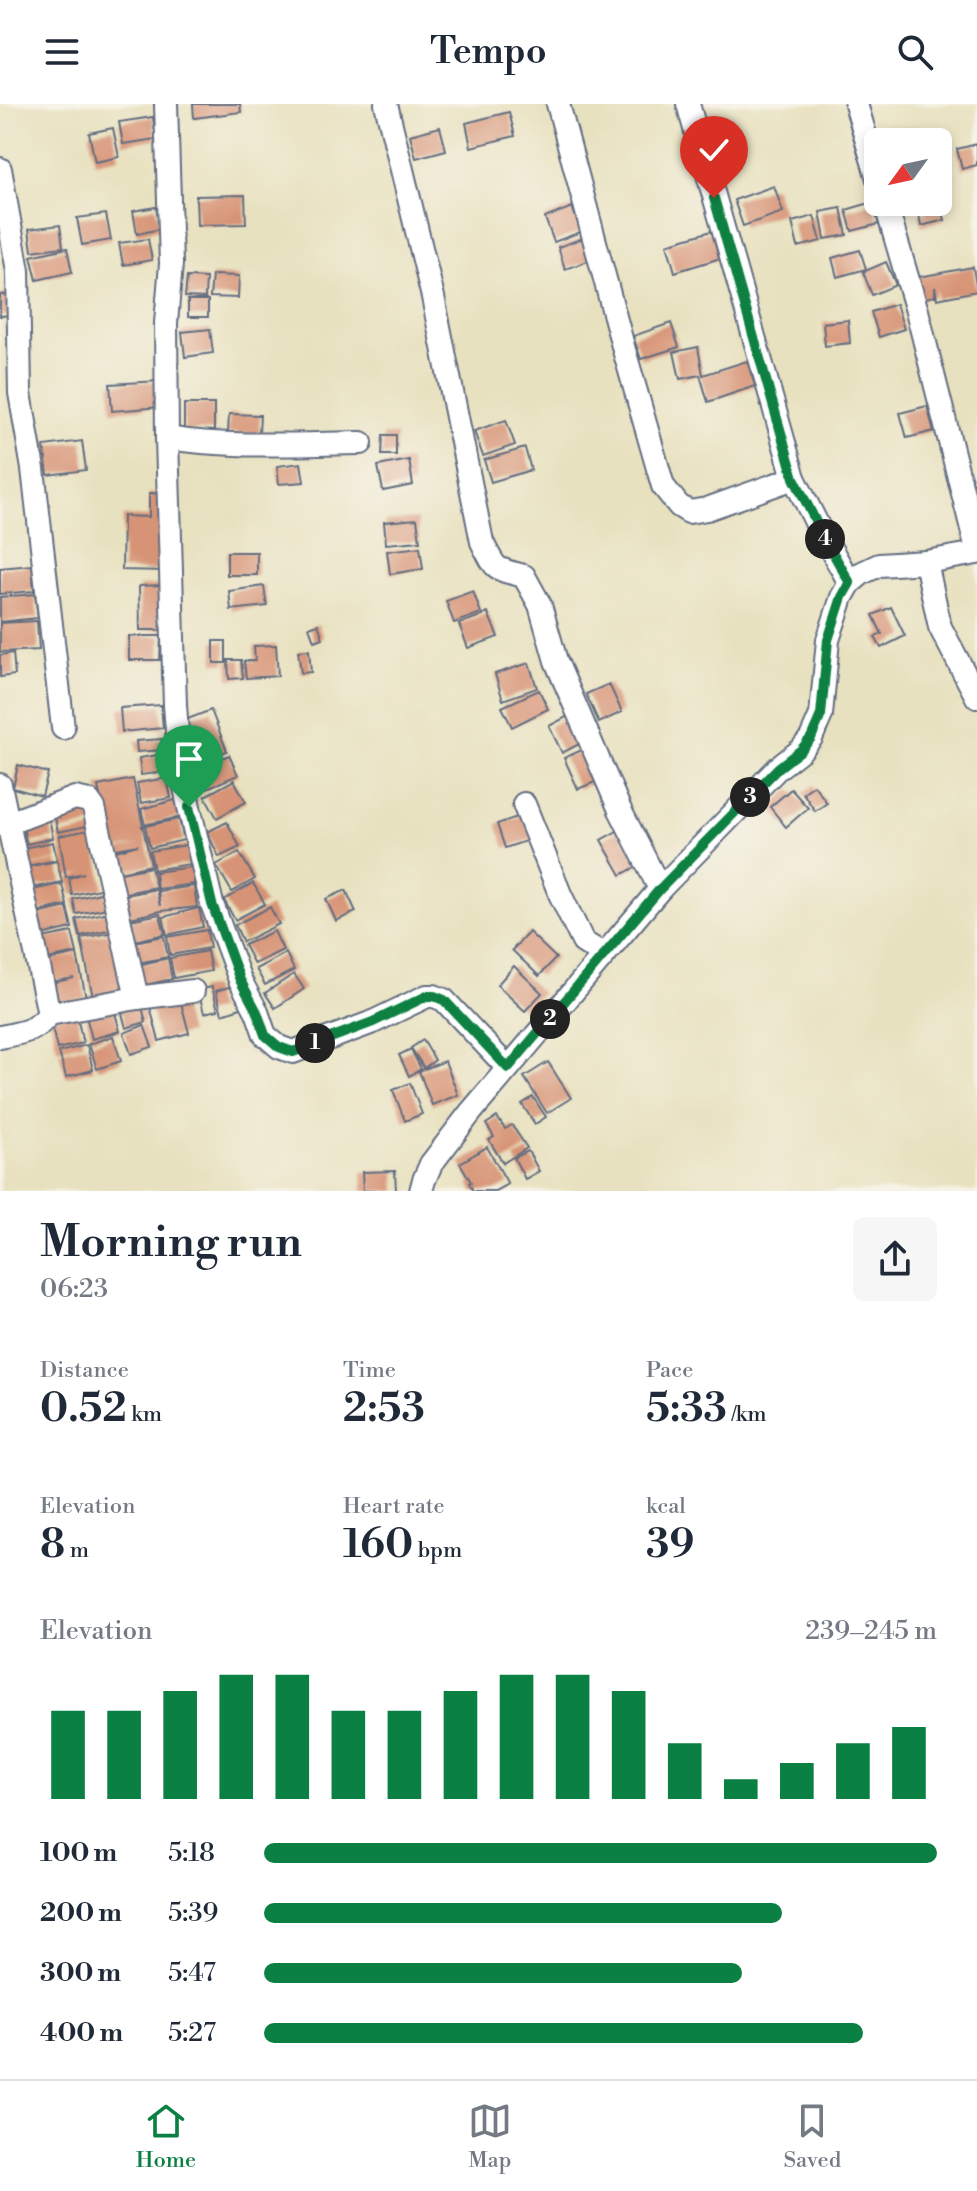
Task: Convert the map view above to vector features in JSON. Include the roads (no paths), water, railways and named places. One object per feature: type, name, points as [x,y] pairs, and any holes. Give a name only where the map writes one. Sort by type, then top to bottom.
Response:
[{"type":"street","points":[[166,104],[171,264],[166,323],[167,438],[175,705],[179,757],[212,904],[240,980],[265,1035],[279,1047],[293,1052],[373,1022],[416,1000],[434,996],[444,1000],[508,1068]]},
{"type":"street","points":[[386,104],[433,297],[482,542],[492,563],[500,570],[524,576],[536,597],[562,674],[620,810],[660,889]]},
{"type":"street","points":[[558,104],[663,486],[679,506],[689,512],[707,509],[794,478]]},
{"type":"street","points":[[688,104],[794,478],[850,583]]},
{"type":"street","points":[[856,104],[864,131]]},
{"type":"street","points":[[0,169],[18,271],[10,394],[33,469],[63,728]]},
{"type":"street","points":[[421,1191],[431,1164],[471,1112],[660,889],[811,738],[821,715],[828,640],[842,597],[850,583],[879,565],[926,562],[977,551],[917,311],[889,216]]},
{"type":"street","points":[[167,438],[182,442],[255,444],[361,443]]},
{"type":"street","points":[[926,562],[940,627],[977,697]]},
{"type":"street","points":[[0,785],[49,1014]]},
{"type":"street","points":[[9,823],[75,798],[89,801],[94,808],[137,998]]},
{"type":"street","points":[[524,804],[583,942],[604,955]]},
{"type":"street","points":[[0,1037],[30,1031],[49,1014],[193,991]]}]
